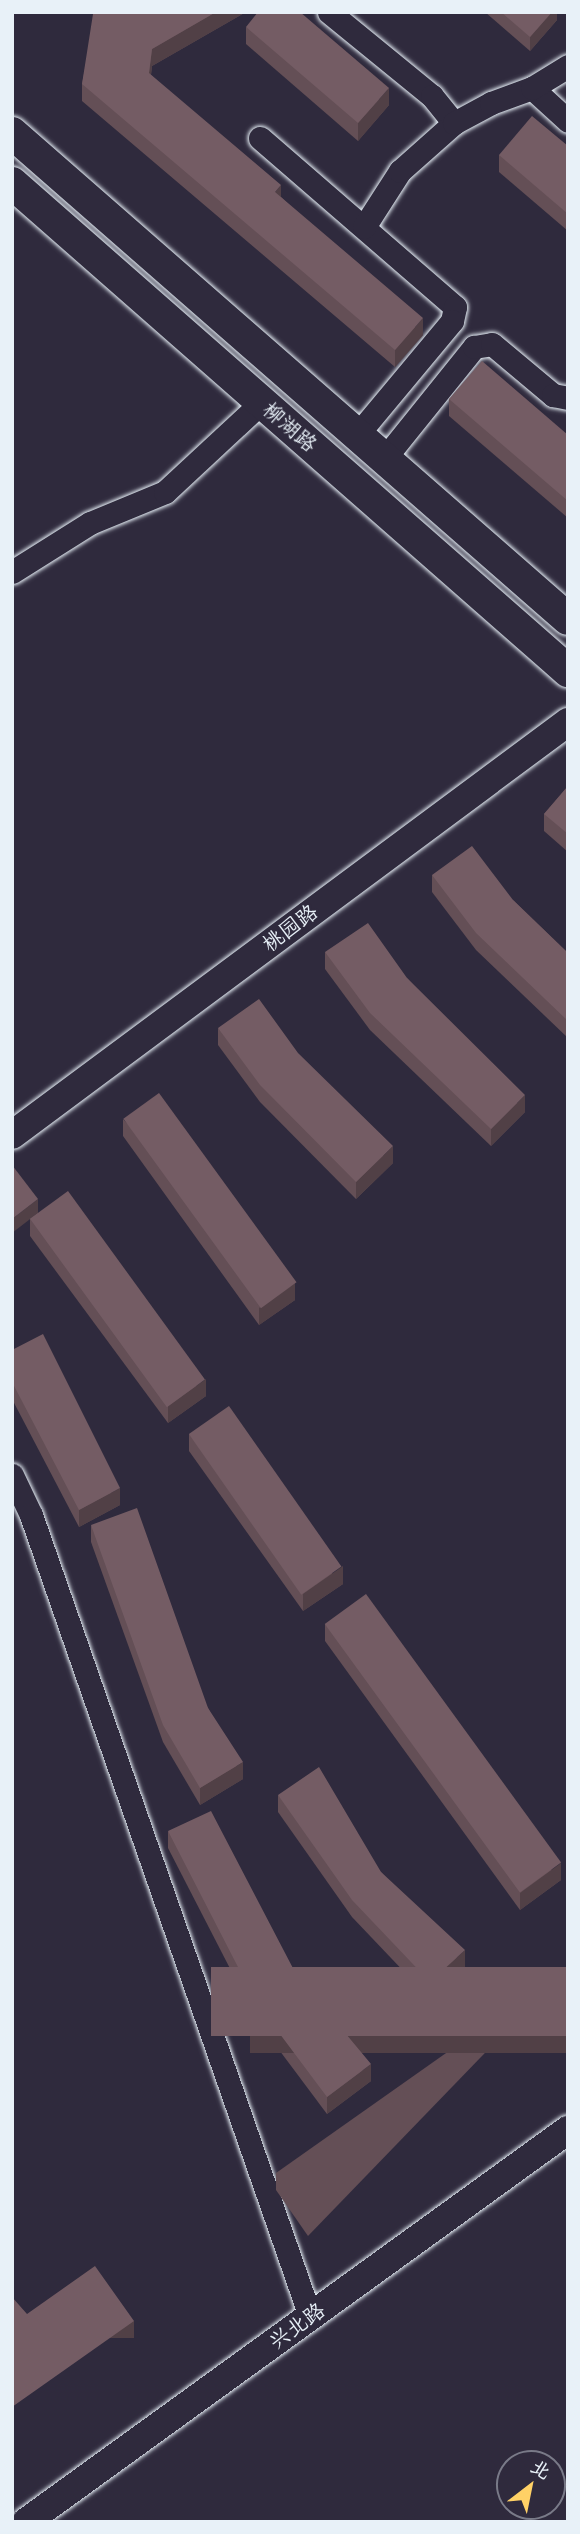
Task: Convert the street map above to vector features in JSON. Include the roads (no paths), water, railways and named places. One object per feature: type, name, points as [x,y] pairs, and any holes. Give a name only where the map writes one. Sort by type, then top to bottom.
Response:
[{"type":"main road","name":"柳湖路","points":[[12,133],[568,619]]},
{"type":"main road","name":"柳湖路","points":[[12,183],[568,670]]},
{"type":"street","points":[[329,12],[432,96],[454,123]]},
{"type":"street","points":[[364,227],[400,171],[454,123],[491,103],[532,88],[568,65]]},
{"type":"street","points":[[532,88],[568,121]]},
{"type":"street","points":[[260,138],[455,307],[452,321],[357,435]]},
{"type":"street","points":[[384,458],[474,348],[492,344],[553,395],[568,398]]},
{"type":"street","points":[[12,572],[90,523],[165,492],[262,402]]},
{"type":"street","name":"桃园路","points":[[12,1135],[568,722]]},
{"type":"street","points":[[12,1475],[36,1528],[310,2316]]},
{"type":"street","name":"兴北路","points":[[26,2522],[568,2130]]}]
